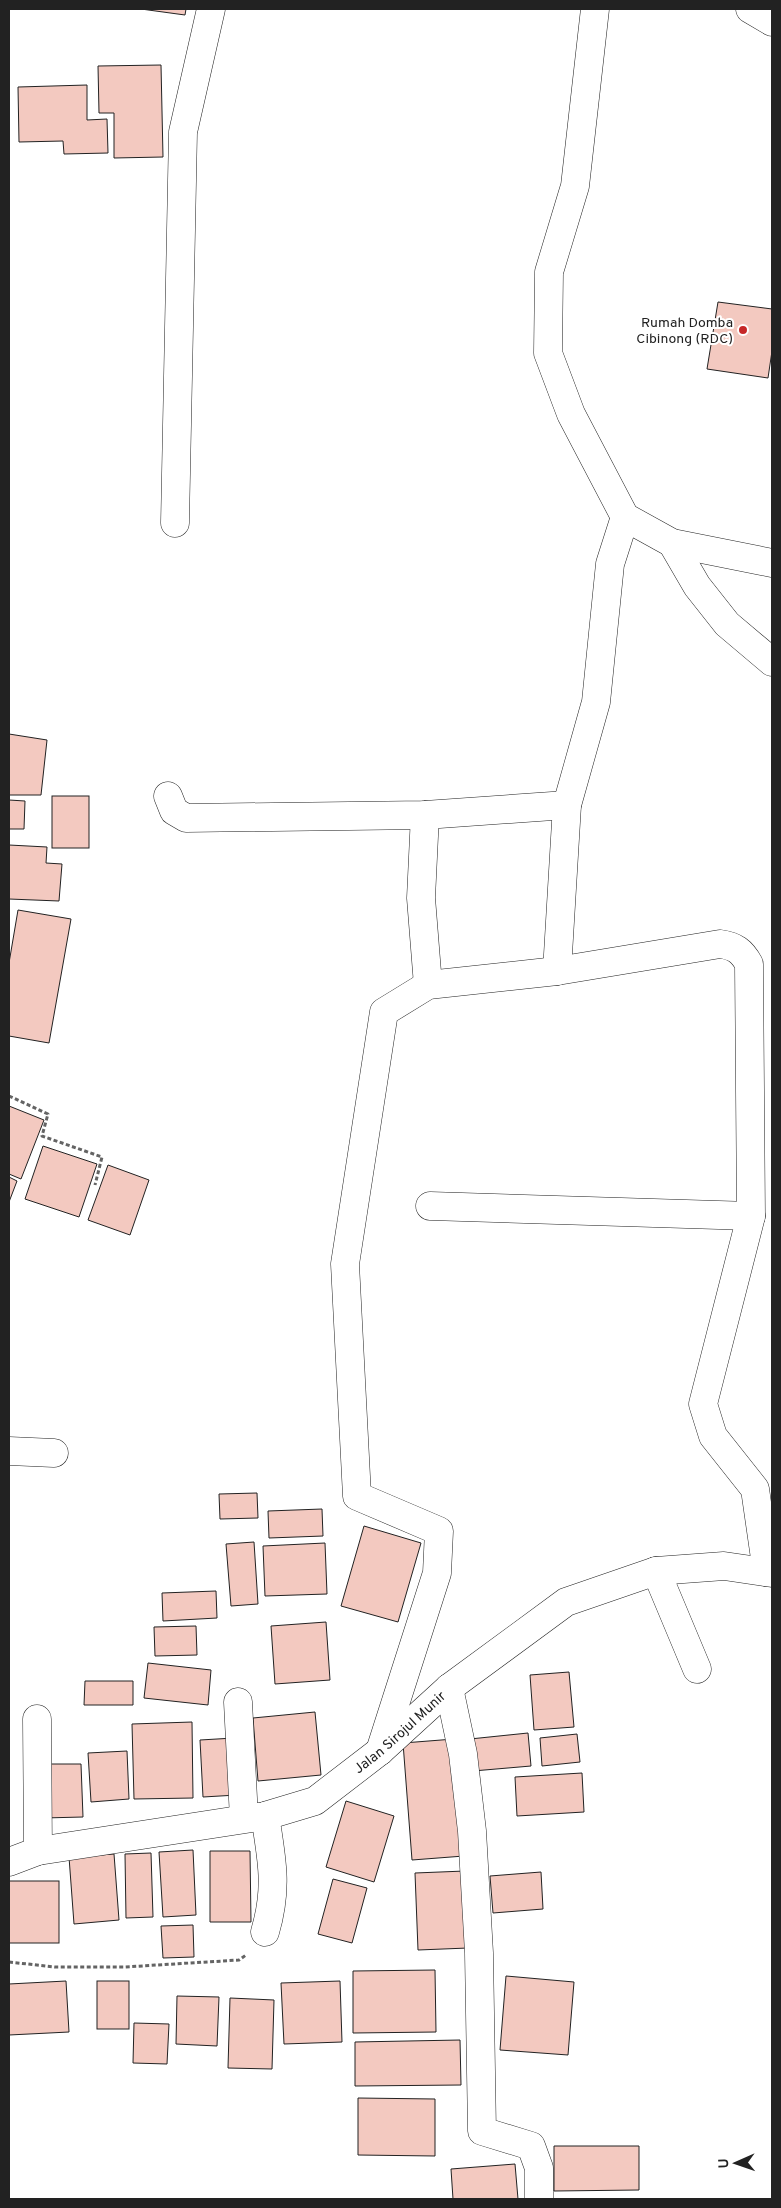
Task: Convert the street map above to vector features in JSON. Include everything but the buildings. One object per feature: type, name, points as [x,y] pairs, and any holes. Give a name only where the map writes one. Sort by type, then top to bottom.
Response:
[{"type":"street","points":[[175,523],[183,132],[211,9]]},
{"type":"street","points":[[596,9],[575,186],[549,272],[548,353],[571,414],[625,517],[672,543],[772,563]]},
{"type":"street","points":[[750,9],[772,22]]},
{"type":"street","points":[[557,971],[567,805],[596,702],[610,564],[625,517]]},
{"type":"street","points":[[672,543],[697,586],[727,624],[772,662]]},
{"type":"street","points":[[168,796],[174,811],[186,818],[425,815],[567,805]]},
{"type":"street","points":[[425,815],[421,898],[428,985]]},
{"type":"street","points":[[380,1751],[438,1573],[439,1531],[357,1496],[344,1264],[384,1012],[428,985],[557,971],[720,944],[730,945],[744,954],[749,964],[751,1216],[703,1404],[713,1436],[755,1489],[770,1572]]},
{"type":"street","points":[[430,1206],[751,1216]]},
{"type":"street","points":[[9,1451],[54,1452]]},
{"type":"street","name":"Jalan Sirojul Munir","points":[[9,1862],[38,1851],[255,1817],[315,1801],[380,1751],[449,1688],[566,1602],[656,1571],[724,1566],[770,1572]]},
{"type":"street","points":[[656,1571],[697,1669]]},
{"type":"street","points":[[449,1688],[463,1754],[472,1831],[479,1953],[482,2131],[531,2146],[539,2168],[538,2199]]},
{"type":"street","points":[[238,1702],[255,1817],[274,1872],[272,1907],[265,1932]]},
{"type":"street","points":[[37,1719],[38,1851]]},
{"type":"path","points":[[9,1096],[48,1114],[42,1136],[102,1158],[95,1185]]},
{"type":"path","points":[[9,1962],[55,1967],[125,1967],[239,1960],[256,1949],[265,1932]]},
{"type":"place","name":"Rumah Domba Cibinong (RDC)","points":[[743,330]]}]
